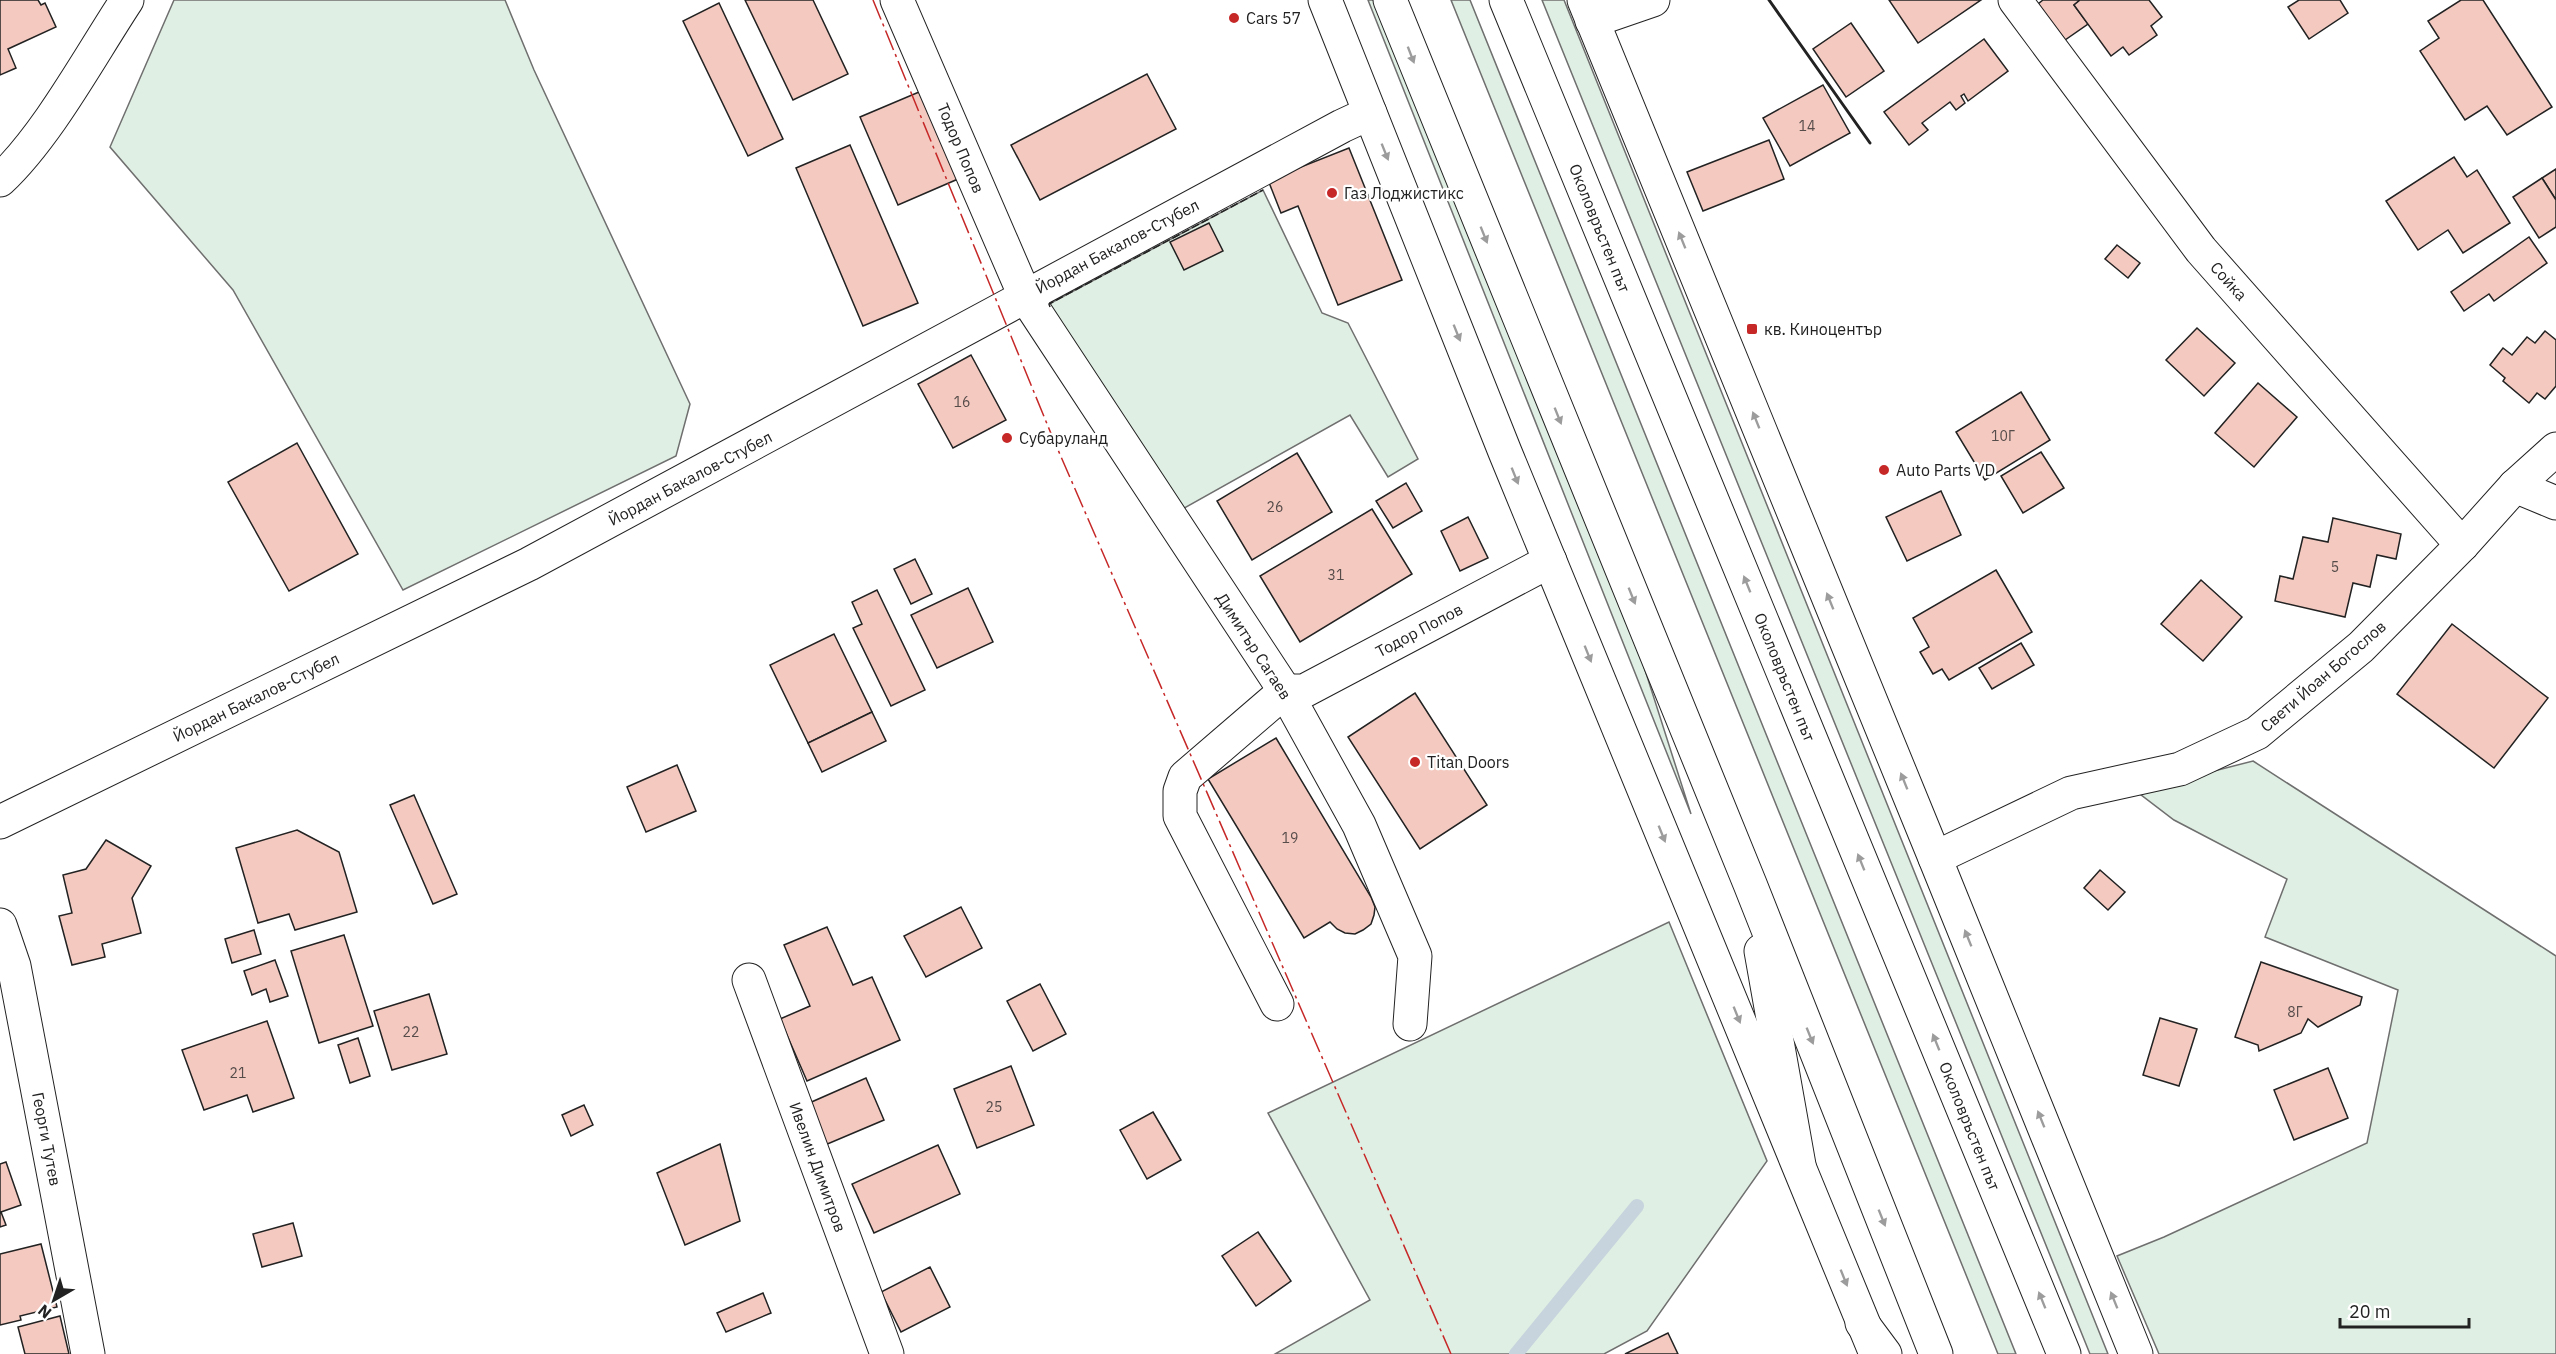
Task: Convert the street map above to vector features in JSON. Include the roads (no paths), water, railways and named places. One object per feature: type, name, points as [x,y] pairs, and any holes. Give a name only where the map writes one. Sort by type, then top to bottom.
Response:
[{"type":"main road","points":[[5,166],[57,108],[127,0]]},
{"type":"main road","name":"Тодор Попов","points":[[897,0],[1025,296]]},
{"type":"main road","points":[[1325,0],[1550,561],[1876,1354]]},
{"type":"main road","points":[[1390,0],[1750,884],[1936,1354]]},
{"type":"main road","name":"Околовръстен път","points":[[1506,0],[2064,1354]]},
{"type":"main road","points":[[1653,0],[1588,10],[2136,1354]]},
{"type":"main road","name":"Сойка","points":[[2015,0],[2201,250],[2462,545]]},
{"type":"main road","name":"Йордан Бакалов-Стубел","points":[[0,822],[529,564],[1370,113]]},
{"type":"main road","name":"Димитър Сагаев","points":[[1025,296],[1285,691],[1359,825],[1415,956],[1410,1024]]},
{"type":"main road","name":"Свети Йоан Богослов","points":[[1935,858],[2071,793],[2180,769],[2257,733],[2361,647],[2462,545],[2516,486],[2556,449]]},
{"type":"main road","points":[[2516,486],[2556,503]]},
{"type":"main road","name":"Тодор Попов","points":[[1285,691],[1304,691],[1550,561]]},
{"type":"main road","points":[[1277,1004],[1180,816],[1180,791],[1185,777],[1285,691]]},
{"type":"main road","points":[[1750,884],[1799,1165]]},
{"type":"main road","name":"Георги Тутев","points":[[0,925],[14,966],[88,1354]]},
{"type":"main road","name":"Ивелин Димитров","points":[[749,980],[887,1354]]},
{"type":"main road","points":[[1862,1323],[1885,1354]]},
{"type":"waterway","points":[[1516,1354],[1637,1206]]},
{"type":"place","name":"Cars 57","points":[[1234,18]]},
{"type":"place","name":"Газ Лоджистикс","points":[[1332,193]]},
{"type":"place","name":"кв. Киноцентър","points":[[1752,329]]},
{"type":"place","name":"Субаруланд","points":[[1007,438]]},
{"type":"place","name":"Auto Parts VD","points":[[1884,470]]},
{"type":"place","name":"Titan Doors","points":[[1415,762]]}]
